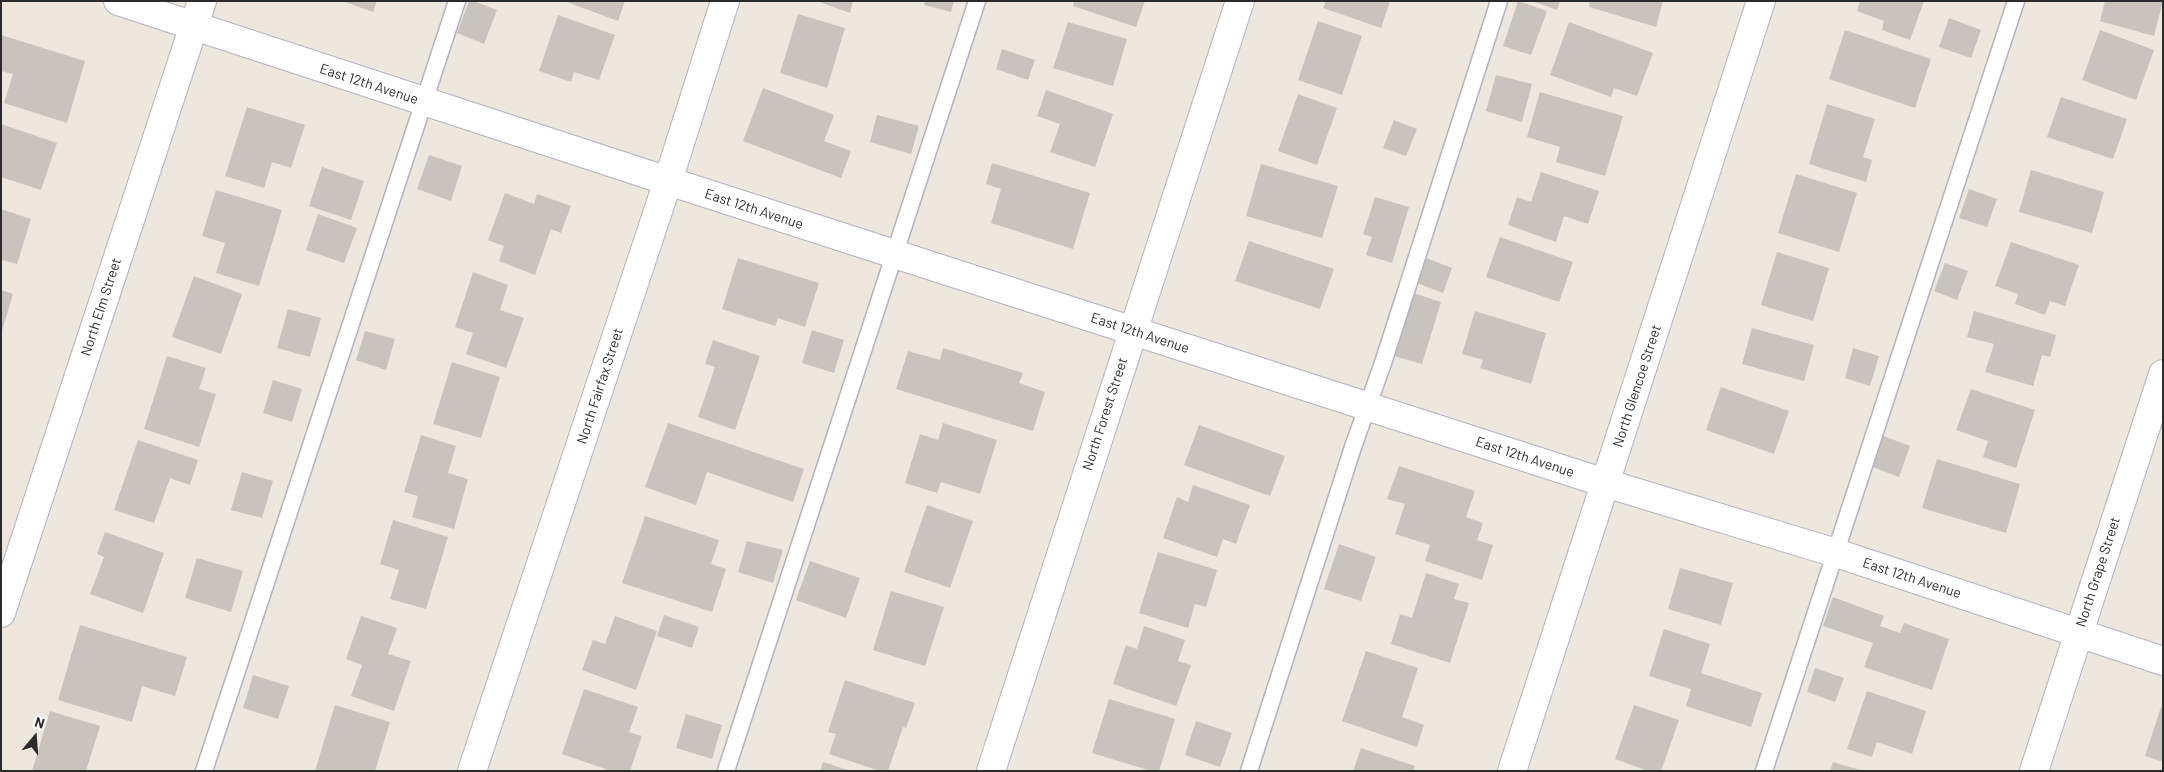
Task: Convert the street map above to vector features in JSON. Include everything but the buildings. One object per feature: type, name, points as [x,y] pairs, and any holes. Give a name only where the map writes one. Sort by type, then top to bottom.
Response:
[{"type":"street","name":"East 12th Avenue","points":[[118,1],[198,14],[425,102],[1605,483],[1836,553],[2163,661]]},
{"type":"street","name":"North Fairfax Street","points":[[472,771],[668,182],[725,1]]},
{"type":"street","name":"North Forest Street","points":[[991,771],[1132,330],[1240,1]]},
{"type":"street","name":"North Glencoe Street","points":[[1512,771],[1761,1]]},
{"type":"street","name":"North Elm Street","points":[[1,613],[198,14]]},
{"type":"street","name":"North Grape Street","points":[[2034,771],[2163,374]]},
{"type":"lane","points":[[204,771],[457,1]]},
{"type":"lane","points":[[726,771],[977,1]]},
{"type":"lane","points":[[1249,771],[1499,1]]},
{"type":"lane","points":[[1764,771],[2016,1]]}]
